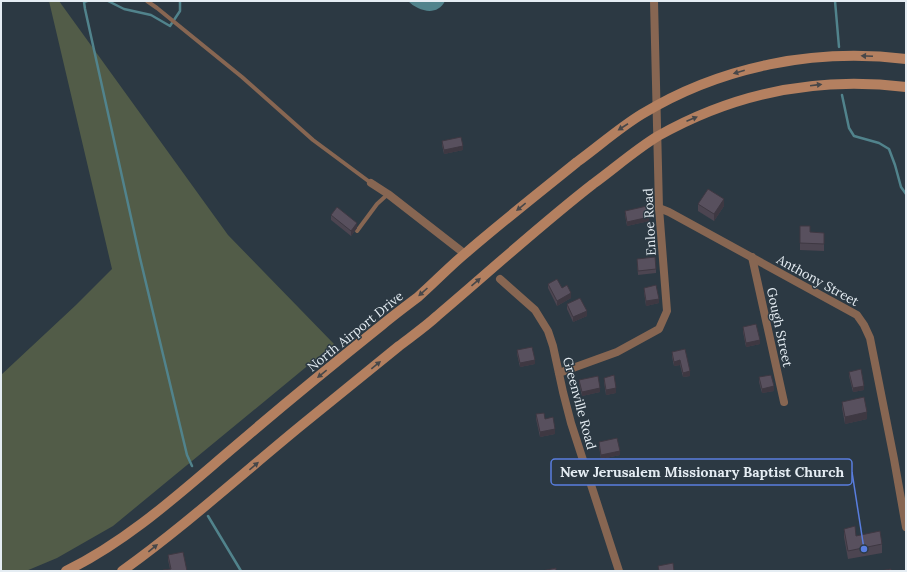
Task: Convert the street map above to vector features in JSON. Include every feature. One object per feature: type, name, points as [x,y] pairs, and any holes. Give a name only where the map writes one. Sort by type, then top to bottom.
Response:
[{"type":"main road","name":"North Airport Drive","points":[[66,571],[104,550],[136,527],[193,482],[285,404],[418,296],[465,254],[615,132],[656,106],[675,96],[702,85],[728,75],[759,66],[828,56],[862,56],[906,59]]},
{"type":"main road","points":[[122,571],[210,503],[302,425],[435,318],[575,199],[631,154],[657,137],[712,110],[765,93],[830,83],[862,83],[906,87]]},
{"type":"street","name":"Enloe Road","points":[[559,373],[617,352],[659,329],[667,311],[659,208],[654,1]]},
{"type":"street","points":[[371,183],[388,194],[465,254]]},
{"type":"street","name":"Anthony Street","points":[[659,208],[669,212],[857,315],[864,324],[870,338],[906,527]]},
{"type":"street","name":"Gough Street","points":[[752,257],[784,402]]},
{"type":"street","name":"Greenville Road","points":[[500,279],[530,304],[551,338],[571,422],[619,571]]},
{"type":"lane","points":[[146,1],[158,8],[242,77],[313,140],[371,183]]},
{"type":"lane","points":[[357,231],[376,204],[388,194]]},
{"type":"green space","points":[[49,1],[59,1],[228,235],[334,344],[113,526],[57,558],[26,571],[1,571],[1,375],[112,269]]},
{"type":"water","points":[[408,1],[445,1],[442,6],[437,9],[427,11],[412,5]]},
{"type":"building","points":[[461,137],[463,146],[444,150],[442,141]]},
{"type":"building","points":[[708,189],[724,199],[714,214],[698,204]]},
{"type":"building","points":[[647,206],[649,217],[627,222],[625,211]]},
{"type":"building","points":[[337,207],[357,223],[351,231],[331,215]]},
{"type":"building","points":[[800,226],[810,226],[810,232],[824,233],[824,244],[800,243]]},
{"type":"building","points":[[655,257],[656,269],[638,271],[637,259]]},
{"type":"building","points":[[557,279],[562,288],[567,285],[571,293],[557,301],[548,284]]},
{"type":"building","points":[[656,285],[659,299],[646,301],[644,288]]},
{"type":"building","points":[[580,298],[587,311],[573,317],[567,304]]},
{"type":"building","points":[[756,324],[760,340],[746,343],[743,327]]},
{"type":"building","points":[[532,347],[535,360],[520,363],[517,350]]},
{"type":"building","points":[[685,349],[690,371],[683,373],[680,360],[674,362],[672,352]]},
{"type":"building","points":[[861,369],[864,386],[853,388],[849,372]]},
{"type":"building","points":[[614,375],[616,388],[606,390],[604,378]]},
{"type":"building","points":[[771,375],[774,386],[762,389],[759,377]]},
{"type":"building","points":[[598,376],[600,388],[582,392],[579,380]]},
{"type":"building","points":[[864,397],[867,412],[845,417],[842,402]]},
{"type":"building","points":[[544,413],[545,419],[553,417],[555,429],[540,432],[536,414]]},
{"type":"building","points":[[617,438],[620,451],[601,455],[599,442]]},
{"type":"building","points":[[855,526],[856,536],[880,531],[882,544],[848,551],[844,529]]},
{"type":"building","points":[[183,552],[187,571],[163,571],[171,569],[168,555]]},
{"type":"building","points":[[673,563],[674,571],[659,571],[658,566]]},
{"type":"building","points":[[556,568],[556,571],[542,571]]},
{"type":"building","points":[[891,569],[891,571],[880,571]]},
{"type":"waterway","points":[[87,1],[84,2],[85,9],[140,258],[187,455],[192,466]]},
{"type":"waterway","points":[[108,1],[124,9],[151,15],[170,26],[180,11],[180,1]]},
{"type":"waterway","points":[[835,1],[839,47]]},
{"type":"waterway","points":[[842,95],[849,128],[854,136],[879,143],[889,149],[901,187],[906,194]]},
{"type":"waterway","points":[[208,516],[241,571]]},
{"type":"place","name":"New Jerusalem Missionary Baptist Church","points":[[864,549]]}]
